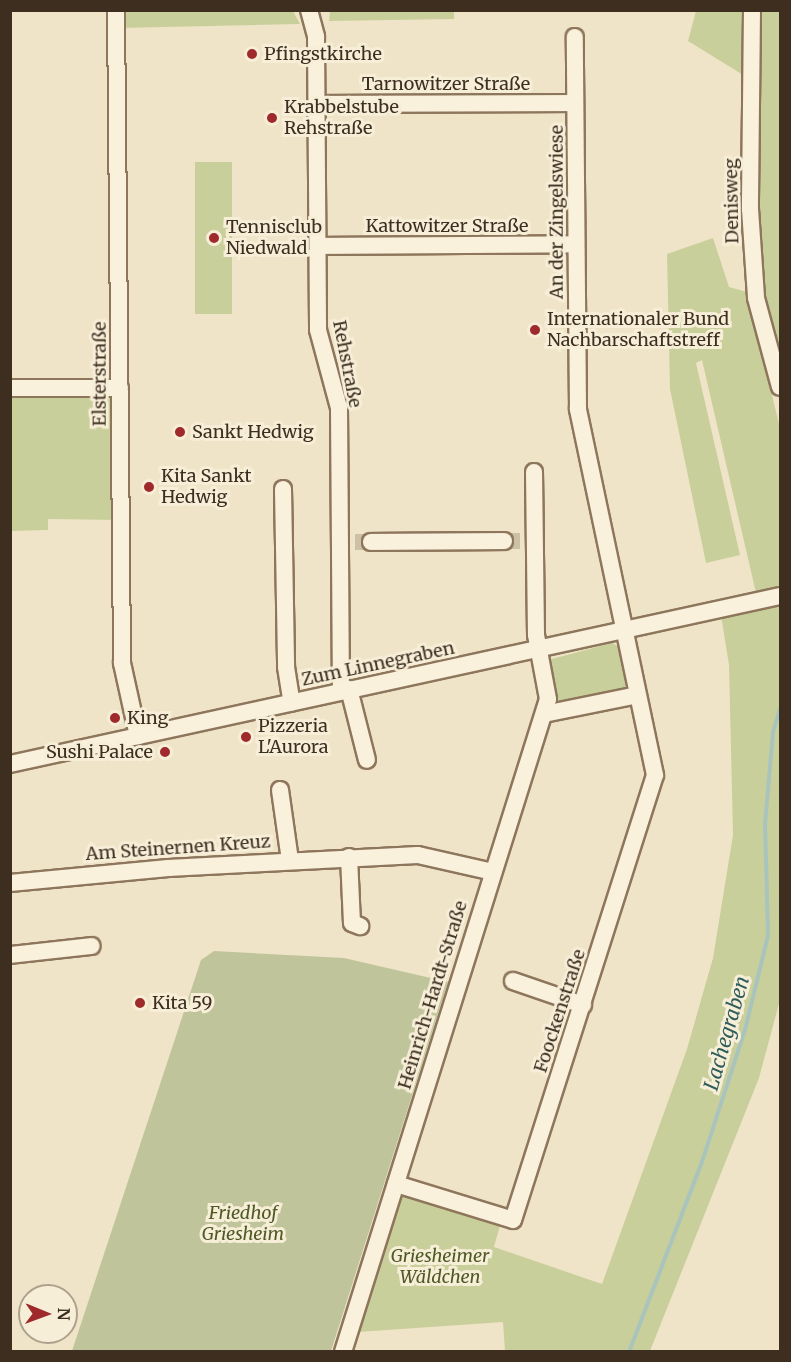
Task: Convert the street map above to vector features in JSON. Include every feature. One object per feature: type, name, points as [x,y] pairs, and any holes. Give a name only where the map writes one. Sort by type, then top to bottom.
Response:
[{"type":"street","name":"Elsterstraße","points":[[116,10],[122,663],[138,736]]},
{"type":"street","name":"Rehstraße","points":[[309,10],[316,37],[318,330],[339,408],[355,542],[345,690],[367,760]]},
{"type":"street","name":"Denisweg","points":[[752,10],[750,209],[756,298],[780,387]]},
{"type":"street","name":"An der Zingelswiese","points":[[575,37],[578,409],[625,633]]},
{"type":"street","name":"Tarnowitzer Straße","points":[[317,104],[575,104]]},
{"type":"street","name":"Kattowitzer Straße","points":[[318,246],[576,244]]},
{"type":"street","points":[[10,388],[120,388]]},
{"type":"street","name":"Heinrich-Hardt-Straße","points":[[343,1352],[548,699],[538,650],[528,541],[534,471]]},
{"type":"street","points":[[283,489],[286,667],[292,703]]},
{"type":"street","points":[[355,542],[504,541]]},
{"type":"street","name":"Zum Linnegraben","points":[[10,764],[345,690],[625,633],[753,605],[780,596]]},
{"type":"street","name":"Foockenstraße","points":[[396,1184],[513,1220],[654,775],[625,633]]},
{"type":"street","points":[[544,714],[638,695]]},
{"type":"street","points":[[280,790],[290,860]]},
{"type":"street","name":"Am Steinernen Kreuz","points":[[10,883],[290,860],[418,855],[493,872]]},
{"type":"street","points":[[349,857],[352,923],[360,926]]},
{"type":"street","points":[[10,955],[92,946]]},
{"type":"street","points":[[513,981],[583,1005]]},
{"type":"green space","points":[[119,11],[293,11],[300,24],[119,28]]},
{"type":"green space","points":[[330,11],[454,11],[454,19],[329,21]]},
{"type":"green space","points":[[696,11],[748,11],[748,78],[688,41]]},
{"type":"green space","points":[[754,11],[780,11],[780,390],[759,290]]},
{"type":"green space","name":"Tennisclub Niedwald","points":[[195,162],[232,162],[232,314],[195,314]]},
{"type":"green space","points":[[713,238],[729,287],[747,292],[780,428],[780,586],[756,593],[702,360],[696,363],[740,555],[706,563],[670,389],[667,254]]},
{"type":"green space","points":[[10,388],[120,388],[121,520],[48,519],[48,530],[11,531]]},
{"type":"green space","name":"Griesheimer Wäldchen","points":[[780,593],[780,1000],[759,1078],[650,1351],[505,1351],[503,1322],[358,1332],[402,1196],[501,1222],[494,1247],[602,1284],[687,1049],[713,958],[733,835],[729,665],[720,609]]},
{"type":"green space","points":[[612,643],[621,648],[629,682],[623,689],[566,704],[556,699],[548,660]]},
{"type":"green space","name":"Friedhof Griesheim","points":[[214,951],[344,958],[448,982],[331,1351],[72,1351],[74,1344],[78,1344],[78,1333],[201,960]]},
{"type":"waterway","name":"Lachegraben","points":[[629,1352],[702,1162],[745,1030],[768,936],[765,824],[773,732],[780,709]]},
{"type":"tunnel","points":[[504,541],[521,541]]},
{"type":"tunnel","points":[[355,542],[371,542]]},
{"type":"place","name":"Pfingstkirche","points":[[252,54]]},
{"type":"place","name":"Krabbelstube Rehstraße","points":[[272,118]]},
{"type":"place","name":"Tennisclub Niedwald","points":[[214,238]]},
{"type":"place","name":"Internationaler Bund Nachbarschaftstreff","points":[[535,330]]},
{"type":"place","name":"Sankt Hedwig","points":[[180,432]]},
{"type":"place","name":"Kita Sankt Hedwig","points":[[149,487]]},
{"type":"place","name":"King","points":[[115,718]]},
{"type":"place","name":"Pizzeria L'Aurora","points":[[246,737]]},
{"type":"place","name":"Sushi Palace","points":[[165,752]]},
{"type":"place","name":"Kita 59","points":[[140,1003]]}]
